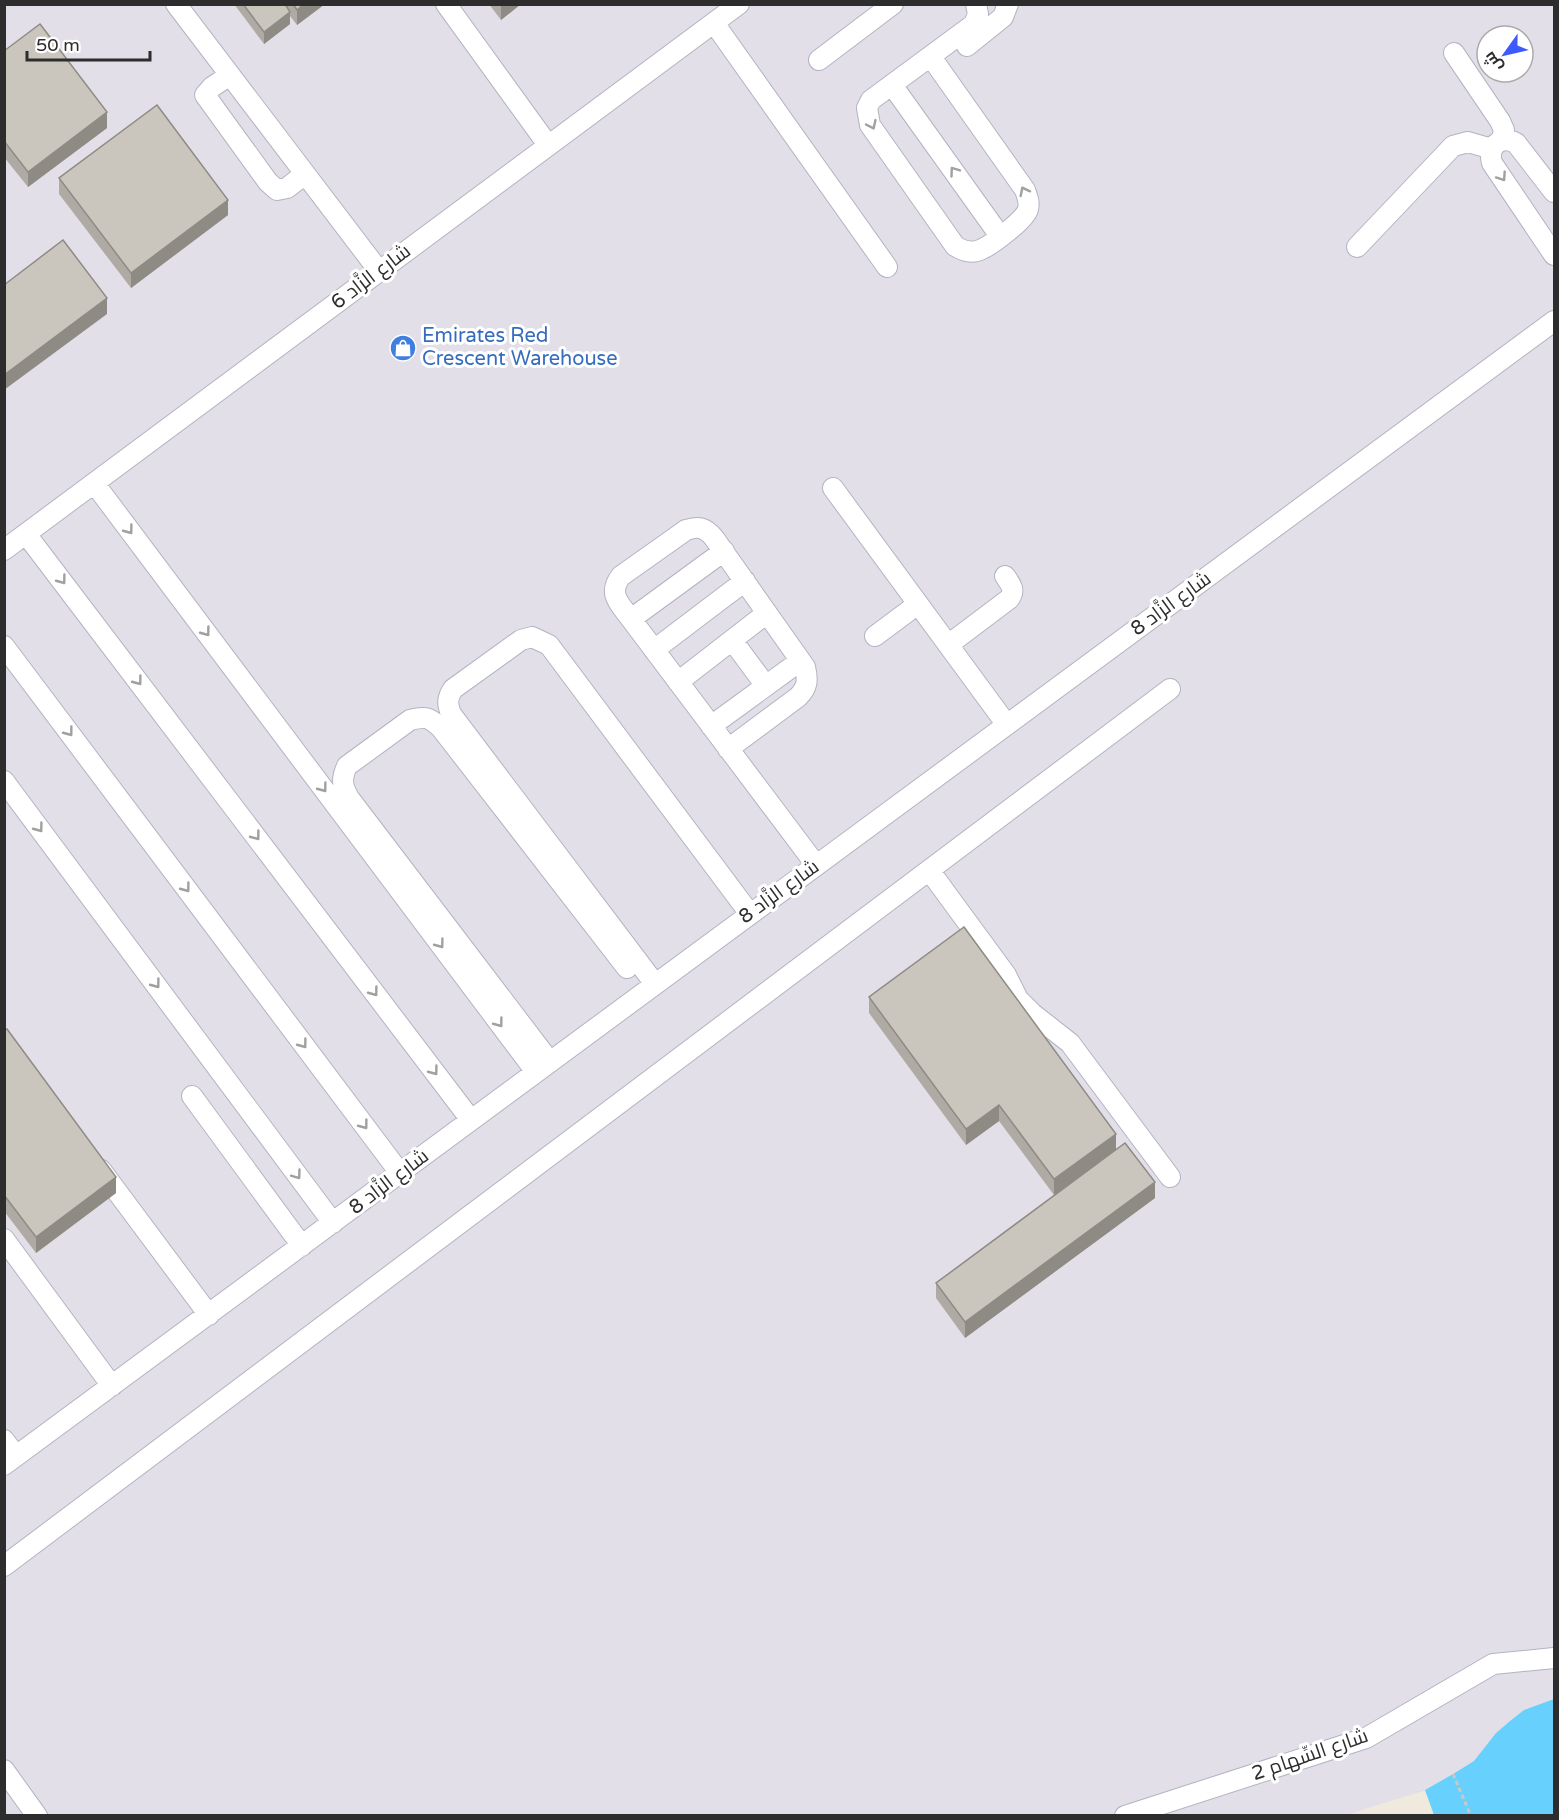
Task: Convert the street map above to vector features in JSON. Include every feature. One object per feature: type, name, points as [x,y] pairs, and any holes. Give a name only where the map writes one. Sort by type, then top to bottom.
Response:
[{"type":"street","points":[[176,4],[379,271]]},
{"type":"street","points":[[446,4],[548,145]]},
{"type":"street","name":"شارع الزَّاد 6","points":[[4,550],[739,4]]},
{"type":"street","points":[[819,60],[893,4]]},
{"type":"street","points":[[935,62],[974,24],[978,14],[976,4]]},
{"type":"street","points":[[935,62],[1025,190],[1029,201],[1028,210],[1023,218],[981,250],[963,251],[955,246],[870,125],[867,108],[871,100],[892,85],[935,62],[1003,17],[1008,4]]},
{"type":"street","points":[[714,23],[887,267]]},
{"type":"street","points":[[1454,52],[1504,130],[1490,156],[1492,163],[1554,255]]},
{"type":"street","points":[[230,75],[212,87],[205,95],[268,182],[277,190],[287,188],[305,174]]},
{"type":"street","points":[[892,85],[1000,236]]},
{"type":"street","points":[[1357,248],[1453,146],[1468,142],[1497,145],[1510,140],[1521,148],[1554,192]]},
{"type":"street","name":"شارع الزَّاد 8","points":[[10,1461],[1554,321]]},
{"type":"street","points":[[94,483],[543,1067]]},
{"type":"street","points":[[833,488],[1007,725]]},
{"type":"street","points":[[728,749],[805,690],[808,679],[805,667],[724,551],[708,530],[697,526],[686,530],[621,576],[613,591],[631,619],[728,749],[816,866]]},
{"type":"street","points":[[27,534],[471,1120]]},
{"type":"street","points":[[631,619],[724,551]]},
{"type":"street","points":[[948,645],[1009,599],[1013,594],[1013,586],[1005,576]]},
{"type":"street","points":[[654,650],[744,581]]},
{"type":"street","points":[[874,636],[918,604]]},
{"type":"street","points":[[678,682],[767,613]]},
{"type":"street","points":[[650,987],[452,714],[447,705],[448,696],[453,688],[521,640],[532,637],[549,645],[750,914]]},
{"type":"street","points":[[732,640],[766,686]]},
{"type":"street","points":[[4,646],[400,1173]]},
{"type":"street","points":[[711,726],[800,661]]},
{"type":"street","points":[[4,1566],[1170,689]]},
{"type":"street","points":[[543,1067],[349,798],[342,787],[343,775],[347,766],[410,720],[421,717],[431,718],[650,987]]},
{"type":"street","points":[[4,781],[333,1223]]},
{"type":"street","points":[[929,870],[1006,975],[1018,999],[1070,1043],[1083,1058],[1170,1177]]},
{"type":"street","points":[[192,1096],[302,1246]]},
{"type":"street","points":[[89,1154],[209,1315]]},
{"type":"street","points":[[4,1239],[112,1386]]},
{"type":"street","points":[[4,1440],[10,1461]]},
{"type":"street","name":"شارع السِّهام 2","points":[[1125,1815],[1366,1738],[1493,1664],[1554,1658]]},
{"type":"street","points":[[4,1770],[37,1815]]},
{"type":"path","points":[[1453,1774],[1471,1815]]},
{"type":"shaded area","points":[[5,5],[1554,5],[1554,1699],[1524,1710],[1496,1733],[1474,1761],[1425,1790],[1347,1815],[5,1816]]},
{"type":"water","points":[[1554,1699],[1554,1815],[1347,1816],[1425,1790],[1474,1761],[1496,1733],[1524,1710]]},
{"type":"pier","points":[[1425,1790],[1434,1815],[1354,1815],[1353,1813]]},
{"type":"building","points":[[243,4],[285,4],[290,12],[264,32]]},
{"type":"building","points":[[293,4],[304,4],[297,10]]},
{"type":"building","points":[[40,24],[107,112],[28,172],[4,141],[4,51]]},
{"type":"building","points":[[157,105],[228,200],[131,273],[59,178]]},
{"type":"building","points":[[63,240],[107,298],[4,375],[4,285]]},
{"type":"building","points":[[964,927],[1116,1134],[1054,1179],[999,1105],[966,1129],[869,997]]},
{"type":"building","points":[[7,1029],[116,1177],[36,1237],[4,1195],[4,1031]]},
{"type":"building","points":[[1125,1143],[1155,1182],[965,1322],[936,1283]]},
{"type":"place","name":"Emirates Red Crescent Warehouse","points":[[403,348]]}]
